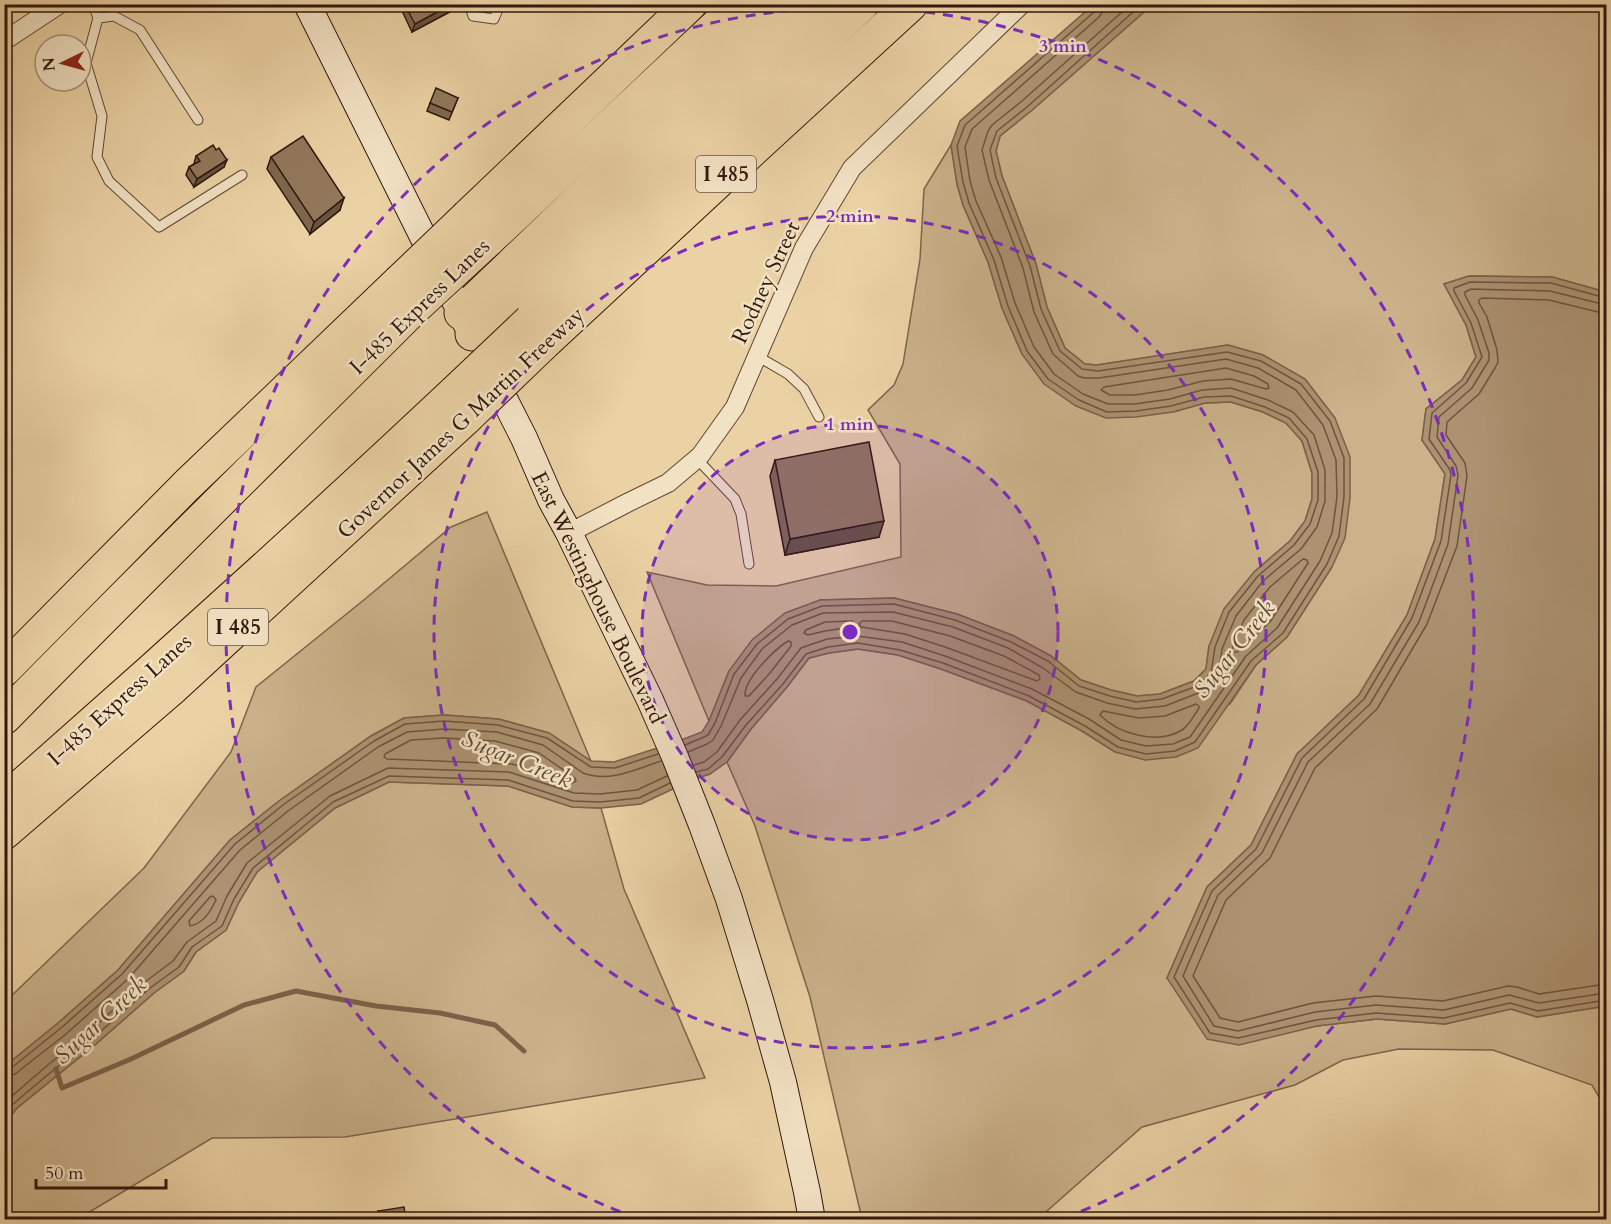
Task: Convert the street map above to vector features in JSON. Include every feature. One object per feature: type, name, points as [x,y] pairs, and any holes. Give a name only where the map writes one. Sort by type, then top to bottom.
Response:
[{"type":"highway","points":[[4,670],[186,486],[405,296],[478,228],[690,4]]},
{"type":"highway","name":"I-485 Express Lanes","points":[[478,228],[740,4]]},
{"type":"highway","points":[[466,324],[783,4]]},
{"type":"highway","points":[[466,324],[536,276],[822,4]]},
{"type":"highway","name":"I 485","points":[[536,333],[862,4]]},
{"type":"highway","name":"Governor James G Martin Freeway","points":[[4,833],[170,690],[536,333],[911,4]]},
{"type":"highway","name":"I-485 Express Lanes","points":[[4,718],[270,452],[405,296]]},
{"type":"highway","name":"I-485 Express Lanes","points":[[4,801],[309,529],[461,404]]},
{"type":"highway","points":[[4,693],[138,582]]},
{"type":"main road","name":"East Westinghouse Boulevard","points":[[307,4],[524,438],[551,500],[650,700],[683,776],[729,899],[760,1000],[783,1082],[812,1220]]},
{"type":"street","points":[[4,40],[60,4]]},
{"type":"street","name":"Rodney Street","points":[[569,533],[668,483],[700,456],[735,407],[804,248],[852,168],[1022,4]]},
{"type":"lane","points":[[93,4],[98,18],[86,63],[102,116],[97,157],[109,181],[159,227],[242,175]]},
{"type":"lane","points":[[469,4],[473,16],[494,19],[499,4]]},
{"type":"lane","points":[[98,18],[114,15],[140,30],[198,120]]},
{"type":"lane","points":[[757,357],[788,374],[804,388],[819,417]]},
{"type":"lane","points":[[697,459],[735,499],[741,514],[748,564]]},
{"type":"shaded area","points":[[1152,5],[1606,5],[1606,292],[1552,277],[1469,276],[1444,284],[1466,325],[1476,357],[1462,380],[1426,409],[1422,440],[1445,473],[1435,539],[1407,615],[1359,695],[1297,754],[1251,845],[1207,887],[1167,978],[1317,1026],[1377,1019],[1445,1024],[1511,1009],[1537,1017],[1606,1006],[1606,1109],[1592,1085],[1493,1050],[1399,1049],[1343,1060],[1295,1085],[1142,1127],[1047,1211],[1048,1219],[862,1219],[810,997],[755,826],[727,762],[809,658],[858,649],[898,655],[1027,701],[1115,752],[1230,704],[1256,665],[1287,637],[1332,567],[1335,418],[1305,379],[1263,355],[1228,345],[1097,365],[1085,364],[1065,348],[1047,307],[1036,264],[1002,176],[996,151],[1000,136]]},
{"type":"shaded area","points":[[951,145],[963,205],[988,262],[1002,308],[1022,354],[1173,412],[1205,403],[1231,402],[1263,412],[1286,423],[1302,441],[1312,473],[1312,499],[1305,521],[1290,541],[1254,572],[1209,646],[1206,669],[1194,681],[1160,694],[1137,696],[1081,680],[1051,656],[1014,636],[957,614],[894,598],[820,600],[729,671],[709,721],[647,572],[707,585],[776,586],[901,557],[900,464],[868,410],[894,385],[903,364],[920,259],[924,189]]},
{"type":"shaded area","points":[[487,512],[591,761],[549,733],[499,719],[444,715],[404,718],[371,736],[279,801],[230,840],[118,970],[5,1066],[5,1002],[144,868],[231,752],[256,687],[451,527]]},
{"type":"shaded area","points":[[389,782],[508,786],[572,807],[601,808],[624,889],[705,1078],[345,1137],[212,1138],[78,1219],[5,1219],[4,1124],[16,1109],[154,993],[184,971],[196,952],[226,930],[257,872],[335,808]]},
{"type":"water","name":"Sugar Creek","points":[[1093,5],[1152,5],[1000,136],[996,151],[1002,176],[1036,264],[1047,307],[1065,348],[1085,364],[1097,365],[1228,345],[1263,355],[1305,379],[1335,418],[1350,457],[1350,498],[1345,538],[1332,567],[1287,637],[1256,665],[1198,748],[1176,757],[1145,760],[1115,752],[1027,701],[898,655],[858,649],[809,658],[727,762],[710,774],[641,804],[601,808],[572,807],[508,786],[389,782],[335,808],[257,872],[226,930],[196,952],[184,971],[154,993],[16,1109],[5,1124],[5,1066],[118,970],[230,840],[279,801],[371,736],[404,718],[444,715],[498,719],[549,733],[591,761],[614,762],[702,732],[709,721],[729,671],[752,640],[785,613],[820,600],[894,598],[957,614],[1014,636],[1051,656],[1081,680],[1137,696],[1160,694],[1194,681],[1206,669],[1209,646],[1224,609],[1254,572],[1290,541],[1305,521],[1312,499],[1312,473],[1302,441],[1286,423],[1263,412],[1231,402],[1205,403],[1173,412],[1136,417],[1106,418],[1076,406],[1044,384],[1022,354],[1002,308],[988,262],[963,205],[957,184],[951,145],[960,121]]},
{"type":"water","points":[[1469,276],[1552,277],[1606,292],[1606,1006],[1537,1017],[1511,1009],[1445,1024],[1377,1019],[1317,1026],[1239,1045],[1207,1039],[1167,978],[1207,887],[1251,845],[1297,754],[1359,695],[1407,615],[1435,539],[1445,474],[1422,440],[1426,409],[1462,380],[1476,357],[1466,325],[1444,284]]},
{"type":"building","points":[[452,4],[415,24],[405,5]]},
{"type":"building","points":[[436,88],[458,98],[452,112],[430,103]]},
{"type":"building","points":[[303,136],[344,198],[314,222],[271,157]]},
{"type":"building","points":[[213,145],[216,150],[219,148],[227,160],[197,179],[189,167],[200,161],[196,156]]},
{"type":"building","points":[[869,442],[884,521],[790,539],[775,460]]},
{"type":"building","points":[[404,1207],[406,1220],[380,1220],[378,1211]]},
{"type":"waterway","name":"Sugar Creek","points":[[56,1069],[62,1088],[131,1059],[244,1005],[296,991],[376,1006],[440,1013],[495,1025],[524,1051]]}]
